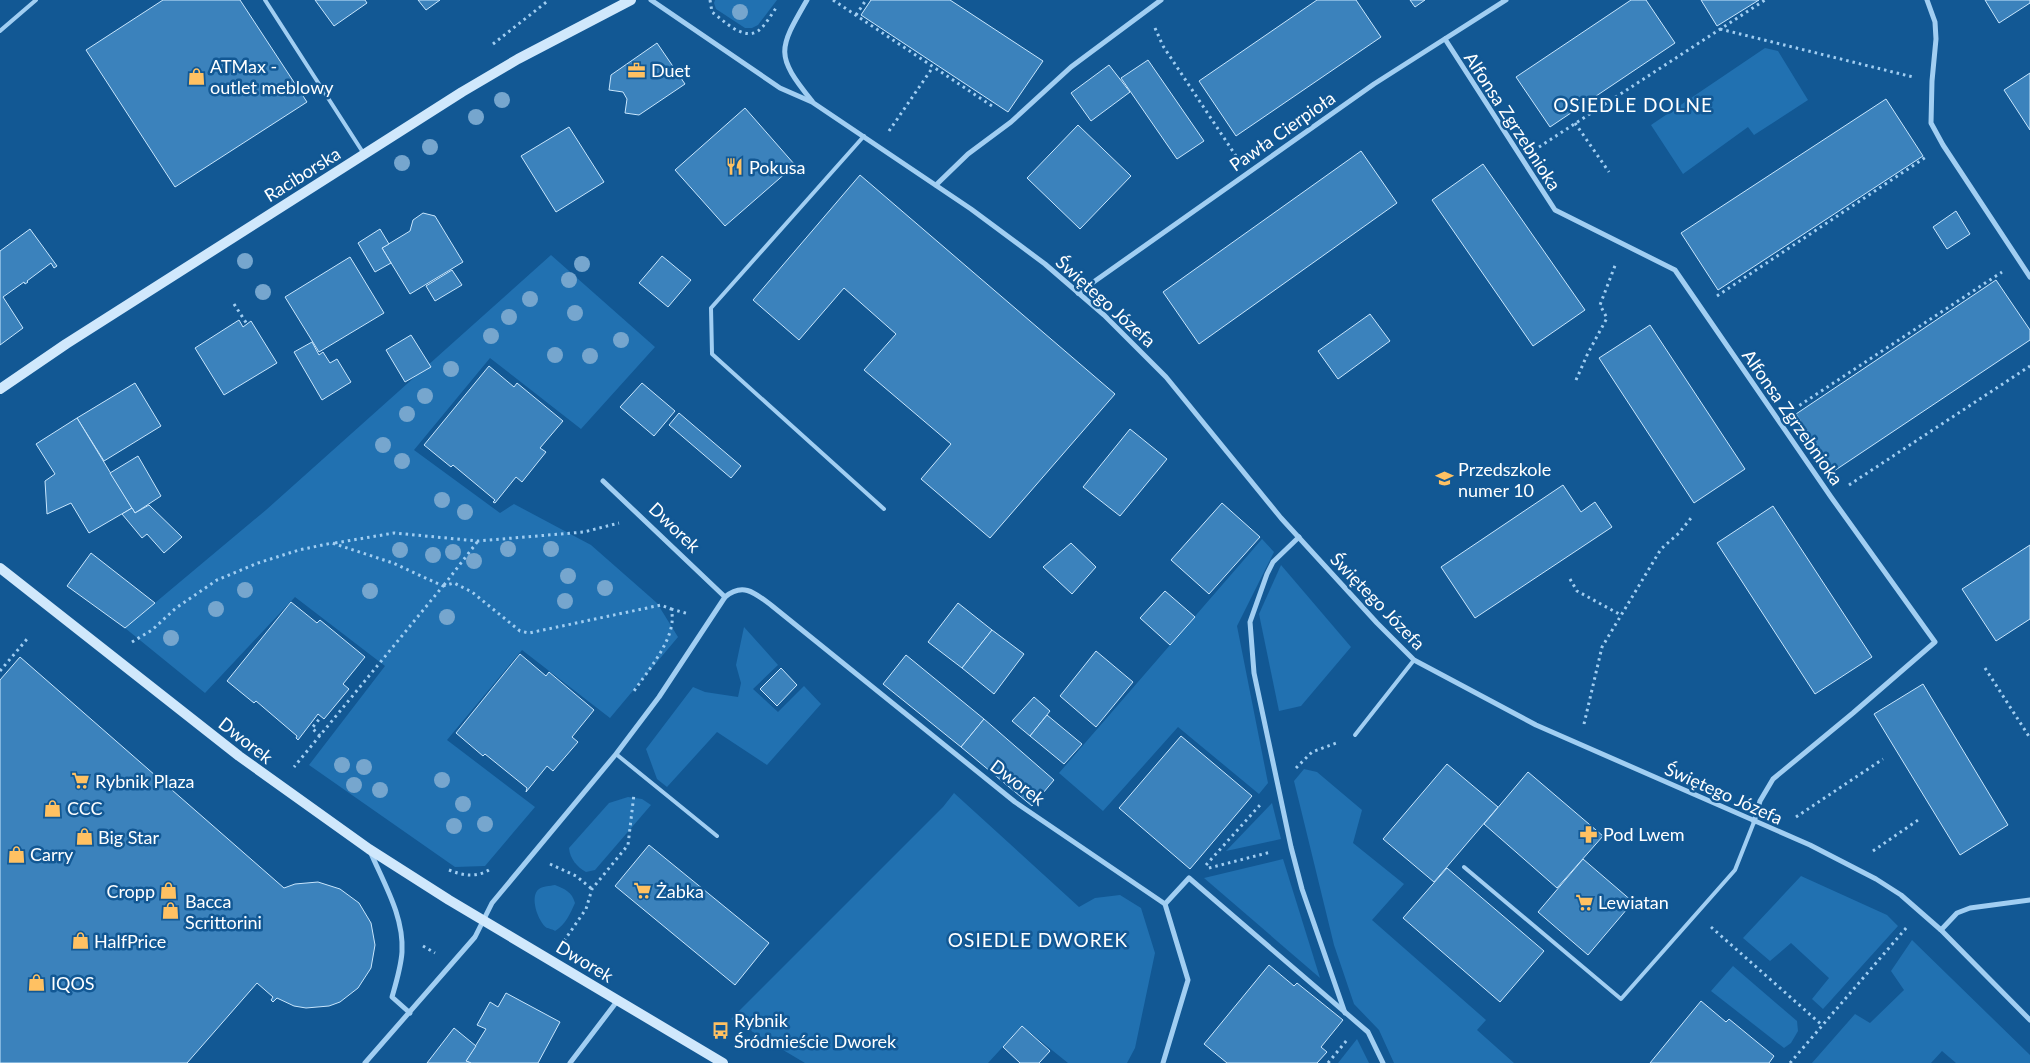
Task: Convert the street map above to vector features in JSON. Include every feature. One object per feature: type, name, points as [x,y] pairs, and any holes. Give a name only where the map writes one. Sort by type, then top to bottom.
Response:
[{"type":"street","name":"Świętego Józefa","points":[[651,0],[780,88],[812,102],[936,185],[1008,236],[1078,293],[1135,344],[1161,371],[1299,537],[1376,623],[1414,660],[1536,724],[1754,822],[1810,845],[1870,875],[1901,894],[1941,930],[2030,1020]]},
{"type":"street","name":"Świętego Józefa","points":[[807,0],[785,40],[785,53],[791,75],[812,102]]},
{"type":"street","points":[[936,185],[968,154],[1010,122],[1071,67],[1161,0]]},
{"type":"street","name":"Pawła Cierpioła","points":[[1078,293],[1374,84],[1506,0]]},
{"type":"street","points":[[1927,0],[1935,22],[1936,39],[1930,123],[1943,146],[2030,277]]},
{"type":"street","name":"Raciborska","points":[[0,389],[66,344],[462,92],[518,58],[628,1]]},
{"type":"street","name":"Alfonsa Zgrzebnioka","points":[[1445,39],[1554,210],[1675,270],[1831,497],[1935,642],[1773,779],[1760,801],[1754,822]]},
{"type":"street","name":"Dworek","points":[[603,481],[725,597],[731,592],[741,589],[753,592],[1015,802],[1166,904]]},
{"type":"street","points":[[1299,537],[1274,562],[1267,574],[1250,622],[1254,673],[1291,848],[1302,890],[1345,1013]]},
{"type":"street","name":"Dworek","points":[[0,568],[255,768],[369,849],[484,921],[723,1063]]},
{"type":"street","points":[[365,1063],[475,937],[492,903],[616,754],[659,697],[725,597]]},
{"type":"street","points":[[369,849],[395,907],[401,926],[402,955],[392,998],[410,1013]]},
{"type":"street","points":[[1163,1063],[1188,980],[1166,904],[1189,878],[1368,1032],[1383,1063]]},
{"type":"street","points":[[1941,930],[1957,913],[1970,908],[2030,900]]},
{"type":"street","name":"Dworek","points":[[570,1063],[618,1000]]},
{"type":"lane","points":[[0,31],[36,0]]},
{"type":"lane","points":[[265,0],[364,154]]},
{"type":"lane","points":[[864,136],[711,308],[712,354],[884,509]]},
{"type":"lane","points":[[1355,735],[1414,660]]},
{"type":"lane","points":[[616,754],[717,836]]},
{"type":"lane","points":[[1464,867],[1622,999],[1735,870],[1754,822]]},
{"type":"path","points":[[488,48],[549,0]]},
{"type":"path","points":[[710,0],[712,12],[745,33],[756,32],[760,29],[778,6]]},
{"type":"path","points":[[833,0],[1001,112],[1010,122]]},
{"type":"path","points":[[856,15],[866,0]]},
{"type":"path","points":[[1521,159],[1764,0]]},
{"type":"path","points":[[1148,9],[1163,46],[1246,173]]},
{"type":"path","points":[[1719,29],[1932,81]]},
{"type":"path","points":[[888,131],[933,67]]},
{"type":"path","points":[[1576,123],[1609,172]]},
{"type":"path","points":[[1700,306],[1943,146]]},
{"type":"path","points":[[1576,380],[1588,353],[1608,318],[1600,305],[1624,245]]},
{"type":"path","points":[[1778,419],[2020,261]]},
{"type":"path","points":[[234,304],[247,324]]},
{"type":"path","points":[[1831,497],[2030,366]]},
{"type":"path","points":[[131,643],[152,630],[176,608],[217,580],[258,563],[299,550],[394,533],[478,541],[584,532],[641,517]]},
{"type":"path","points":[[1584,725],[1602,647],[1661,549],[1679,533],[1691,518]]},
{"type":"path","points":[[292,770],[444,586],[478,541]]},
{"type":"path","points":[[332,543],[392,563],[444,586],[454,583],[472,592],[520,631],[529,633],[661,605],[671,609],[673,618],[670,634],[630,698]]},
{"type":"path","points":[[1570,579],[1577,591],[1621,615]]},
{"type":"path","points":[[0,671],[26,639]]},
{"type":"path","points":[[1985,668],[2030,738]]},
{"type":"path","points":[[320,736],[312,728],[321,716]]},
{"type":"path","points":[[1796,817],[1883,759]]},
{"type":"path","points":[[564,941],[586,909],[592,889],[628,845],[634,794]]},
{"type":"path","points":[[1873,851],[1921,818]]},
{"type":"path","points":[[1189,878],[1202,869],[1291,848]]},
{"type":"path","points":[[550,864],[576,876],[592,889]]},
{"type":"path","points":[[443,866],[451,871],[472,876],[484,873],[496,865]]},
{"type":"path","points":[[1790,1063],[1920,912]]},
{"type":"path","points":[[1697,915],[1823,1026]]},
{"type":"path","points":[[418,943],[437,954]]},
{"type":"path","points":[[1328,1063],[1359,1025]]},
{"type":"shaded area","points":[[715,0],[777,0],[758,25],[752,28],[745,28],[716,9]]},
{"type":"shaded area","points":[[1765,48],[1778,51],[1808,100],[1754,135],[1748,127],[1683,174],[1651,125]]},
{"type":"shaded area","points":[[551,255],[655,347],[581,429],[490,358],[414,450],[500,513],[514,504],[591,545],[657,603],[678,637],[610,718],[522,650],[447,740],[535,807],[485,866],[455,867],[309,765],[385,666],[295,597],[205,693],[125,628],[266,510]]},
{"type":"shaded area","points":[[1262,539],[1274,552],[1237,626],[1268,783],[1259,794],[1178,727],[1103,811],[1059,773]]},
{"type":"shaded area","points":[[1281,565],[1351,647],[1301,706],[1279,711],[1259,614]]},
{"type":"shaded area","points":[[744,627],[778,665],[753,689],[778,712],[804,686],[821,704],[767,765],[717,732],[667,787],[657,779],[646,749],[693,687],[705,692],[738,697],[741,683],[736,665]]},
{"type":"shaded area","points":[[1304,769],[1317,772],[1362,810],[1353,843],[1404,884],[1372,920],[1486,1020],[1477,1030],[1514,1063],[1394,1063],[1379,1030],[1354,1004],[1334,945],[1294,781]]},
{"type":"shaded area","points":[[954,793],[1079,907],[1095,898],[1120,895],[1141,908],[1155,953],[1135,1048],[1127,1063],[1068,1063],[1022,1026],[988,1063],[805,1063],[731,1019],[943,807]]},
{"type":"shaded area","points":[[628,797],[642,799],[651,805],[595,870],[586,872],[574,862],[569,848],[609,803]]},
{"type":"shaded area","points":[[1272,803],[1281,839],[1226,851]]},
{"type":"shaded area","points":[[1283,859],[1320,978],[1204,878]]},
{"type":"shaded area","points":[[1801,876],[1887,915],[1898,926],[1823,1009],[1812,999],[1829,978],[1791,943],[1770,961],[1743,938]]},
{"type":"shaded area","points":[[555,885],[568,891],[575,903],[565,922],[555,931],[547,928],[538,915],[535,897],[539,889]]},
{"type":"shaded area","points":[[1912,940],[2030,1055],[2030,1063],[1956,1063],[1942,1051],[1931,1063],[1812,1063],[1855,1014],[1870,1023],[1904,990],[1891,971]]},
{"type":"shaded area","points":[[1733,966],[1797,1021],[1798,1031],[1791,1043],[1784,1048],[1711,991]]},
{"type":"shaded area","points":[[1357,1039],[1369,1063],[1338,1063]]},
{"type":"building","name":"ATMax - outlet meblowy","points":[[163,0],[240,0],[307,102],[175,187],[86,50]]},
{"type":"building","points":[[315,0],[365,0],[367,3],[334,26]]},
{"type":"building","points":[[418,0],[440,0],[426,10]]},
{"type":"building","points":[[871,0],[950,0],[1043,61],[1008,112],[861,15]]},
{"type":"building","points":[[1317,0],[1356,0],[1381,37],[1236,136],[1199,81]]},
{"type":"building","points":[[1410,0],[1425,0],[1415,7]]},
{"type":"building","points":[[1631,0],[1646,0],[1675,43],[1550,127],[1516,77]]},
{"type":"building","points":[[1701,0],[1759,0],[1717,26]]},
{"type":"building","points":[[1985,0],[2030,0],[2030,3],[1999,23]]},
{"type":"building","points":[[657,43],[685,84],[639,115],[625,113],[627,99],[623,92],[609,90],[611,75]]},
{"type":"building","points":[[1148,60],[1204,141],[1177,159],[1121,78]]},
{"type":"building","points":[[1109,65],[1130,92],[1091,121],[1071,93]]},
{"type":"building","points":[[2030,73],[2030,130],[2004,90]]},
{"type":"building","points":[[1886,99],[1923,156],[1718,290],[1681,233]]},
{"type":"building","name":"Pokusa","points":[[745,108],[795,165],[725,226],[675,170]]},
{"type":"building","points":[[1078,125],[1131,176],[1080,229],[1027,178]]},
{"type":"building","points":[[569,127],[604,182],[556,212],[521,156]]},
{"type":"building","points":[[1361,151],[1397,203],[1199,344],[1163,292]]},
{"type":"building","points":[[1483,164],[1585,310],[1533,346],[1432,200]]},
{"type":"building","points":[[860,175],[1115,394],[990,538],[921,479],[951,444],[864,370],[896,334],[844,288],[799,340],[753,300]]},
{"type":"building","points":[[1956,211],[1970,234],[1947,249],[1933,227]]},
{"type":"building","points":[[423,213],[435,216],[463,262],[410,294],[382,248],[410,231],[413,220]]},
{"type":"building","points":[[30,229],[57,266],[54,268],[51,263],[28,282],[25,284],[24,282],[3,297],[23,328],[0,345],[0,251]]},
{"type":"building","points":[[380,229],[389,244],[382,248],[391,263],[375,272],[358,243]]},
{"type":"building","points":[[662,256],[691,280],[668,307],[639,283]]},
{"type":"building","points":[[350,257],[384,313],[319,352],[285,297]]},
{"type":"building","points":[[452,270],[462,285],[435,301],[426,286]]},
{"type":"building","points":[[1996,280],[2030,330],[2030,340],[1834,471],[1796,414]]},
{"type":"building","points":[[1370,314],[1390,341],[1338,379],[1318,351]]},
{"type":"building","points":[[239,320],[243,327],[251,321],[277,363],[224,395],[195,348]]},
{"type":"building","points":[[1650,325],[1745,469],[1694,503],[1599,358]]},
{"type":"building","points":[[411,335],[431,367],[405,382],[386,350]]},
{"type":"building","points":[[312,342],[319,355],[323,352],[330,363],[337,359],[351,382],[322,400],[294,352]]},
{"type":"building","points":[[489,366],[514,387],[517,383],[563,421],[540,448],[546,452],[522,482],[516,477],[495,503],[493,502],[495,500],[453,465],[451,467],[424,445]]},
{"type":"building","points":[[135,383],[161,426],[104,461],[77,418]]},
{"type":"building","points":[[642,383],[675,411],[654,436],[620,407]]},
{"type":"building","points":[[679,413],[741,466],[731,478],[669,425]]},
{"type":"building","points":[[77,418],[132,508],[89,533],[71,503],[47,514],[45,481],[55,474],[36,444]]},
{"type":"building","points":[[1130,429],[1167,459],[1120,516],[1083,487]]},
{"type":"building","points":[[138,456],[161,496],[135,513],[110,473]]},
{"type":"building","points":[[1563,485],[1581,512],[1595,502],[1612,527],[1475,618],[1441,567]]},
{"type":"building","points":[[1222,503],[1260,537],[1209,594],[1171,560]]},
{"type":"building","points":[[149,505],[182,537],[164,553],[147,534],[142,538],[122,514],[132,508],[135,513]]},
{"type":"building","points":[[1773,506],[1872,657],[1815,694],[1717,543]]},
{"type":"building","points":[[1071,543],[1096,567],[1072,594],[1043,567]]},
{"type":"building","points":[[2030,545],[2030,619],[1996,641],[1962,589]]},
{"type":"building","points":[[91,553],[155,603],[125,628],[67,586]]},
{"type":"building","points":[[1165,591],[1195,617],[1170,645],[1140,618]]},
{"type":"building","points":[[291,602],[317,623],[320,620],[365,657],[343,684],[349,689],[324,719],[318,714],[298,740],[297,736],[256,701],[254,703],[227,681]]},
{"type":"building","points":[[958,603],[992,630],[962,668],[928,642]]},
{"type":"building","points":[[992,630],[1024,654],[994,694],[962,668]]},
{"type":"building","points":[[1096,651],[1133,682],[1096,727],[1060,696]]},
{"type":"building","points":[[520,654],[546,676],[549,672],[594,710],[572,737],[578,742],[553,771],[547,766],[526,792],[527,788],[485,754],[483,756],[456,733]]},
{"type":"building","points":[[906,655],[984,719],[961,747],[883,684]]},
{"type":"building","name":"Rybnik Plaza","points":[[20,657],[284,888],[295,884],[318,882],[340,889],[359,903],[371,923],[375,945],[371,968],[358,988],[340,1002],[329,1006],[306,1008],[294,1006],[277,998],[273,1002],[271,1000],[273,997],[257,983],[187,1063],[0,1063],[0,680]]},
{"type":"building","points":[[781,668],[797,685],[777,706],[760,689]]},
{"type":"building","points":[[1923,684],[2008,825],[1960,855],[1874,714]]},
{"type":"building","points":[[1034,697],[1050,711],[1030,736],[1012,721]]},
{"type":"building","points":[[1047,715],[1082,744],[1064,764],[1030,736]]},
{"type":"building","points":[[984,719],[1054,780],[1032,806],[961,747]]},
{"type":"building","points":[[1181,736],[1252,796],[1190,869],[1119,808]]},
{"type":"building","points":[[1447,764],[1498,807],[1434,882],[1383,839]]},
{"type":"building","points":[[1528,772],[1603,836],[1557,888],[1484,824]]},
{"type":"building","points":[[649,845],[769,943],[735,985],[615,886]]},
{"type":"building","points":[[1583,859],[1633,902],[1588,955],[1538,912]]},
{"type":"building","points":[[1447,868],[1544,951],[1500,1002],[1403,918]]},
{"type":"building","points":[[1269,965],[1294,986],[1297,983],[1343,1020],[1321,1047],[1327,1052],[1317,1063],[1227,1063],[1204,1044]]},
{"type":"building","points":[[506,993],[560,1022],[538,1063],[471,1063],[466,1061],[486,1029],[477,1025],[490,1002],[498,1007]]},
{"type":"building","points":[[1701,1001],[1726,1022],[1729,1019],[1774,1056],[1769,1063],[1650,1063]]},
{"type":"building","points":[[1022,1026],[1050,1051],[1039,1063],[1020,1063],[1003,1047]]},
{"type":"building","points":[[454,1028],[476,1046],[466,1061],[471,1063],[427,1063]]},
{"type":"place","name":"Duet","points":[[637,70]]},
{"type":"place","name":"ATMax - outlet meblowy","points":[[196,76]]},
{"type":"place","name":"Pokusa","points":[[735,167]]},
{"type":"place","name":"Przedszkole numer 10","points":[[1444,479]]},
{"type":"place","name":"Rybnik Plaza","points":[[81,781]]},
{"type":"place","name":"CCC","points":[[53,808]]},
{"type":"place","name":"Pod Lwem","points":[[1589,834]]},
{"type":"place","name":"Big Star","points":[[84,837]]},
{"type":"place","name":"Carry","points":[[16,854]]},
{"type":"place","name":"Cropp","points":[[169,891]]},
{"type":"place","name":"Żabka","points":[[642,891]]},
{"type":"place","name":"Lewiatan","points":[[1584,902]]},
{"type":"place","name":"Bacca Scrittorini","points":[[171,911]]},
{"type":"place","name":"HalfPrice","points":[[80,941]]},
{"type":"place","name":"IQOS","points":[[37,983]]},
{"type":"place","name":"Rybnik Śródmieście Dworek","points":[[720,1030]]},
{"type":"district","name":"OSIEDLE DOLNE","points":[[1633,104]]},
{"type":"district","name":"OSIEDLE DWOREK","points":[[1038,939]]}]
